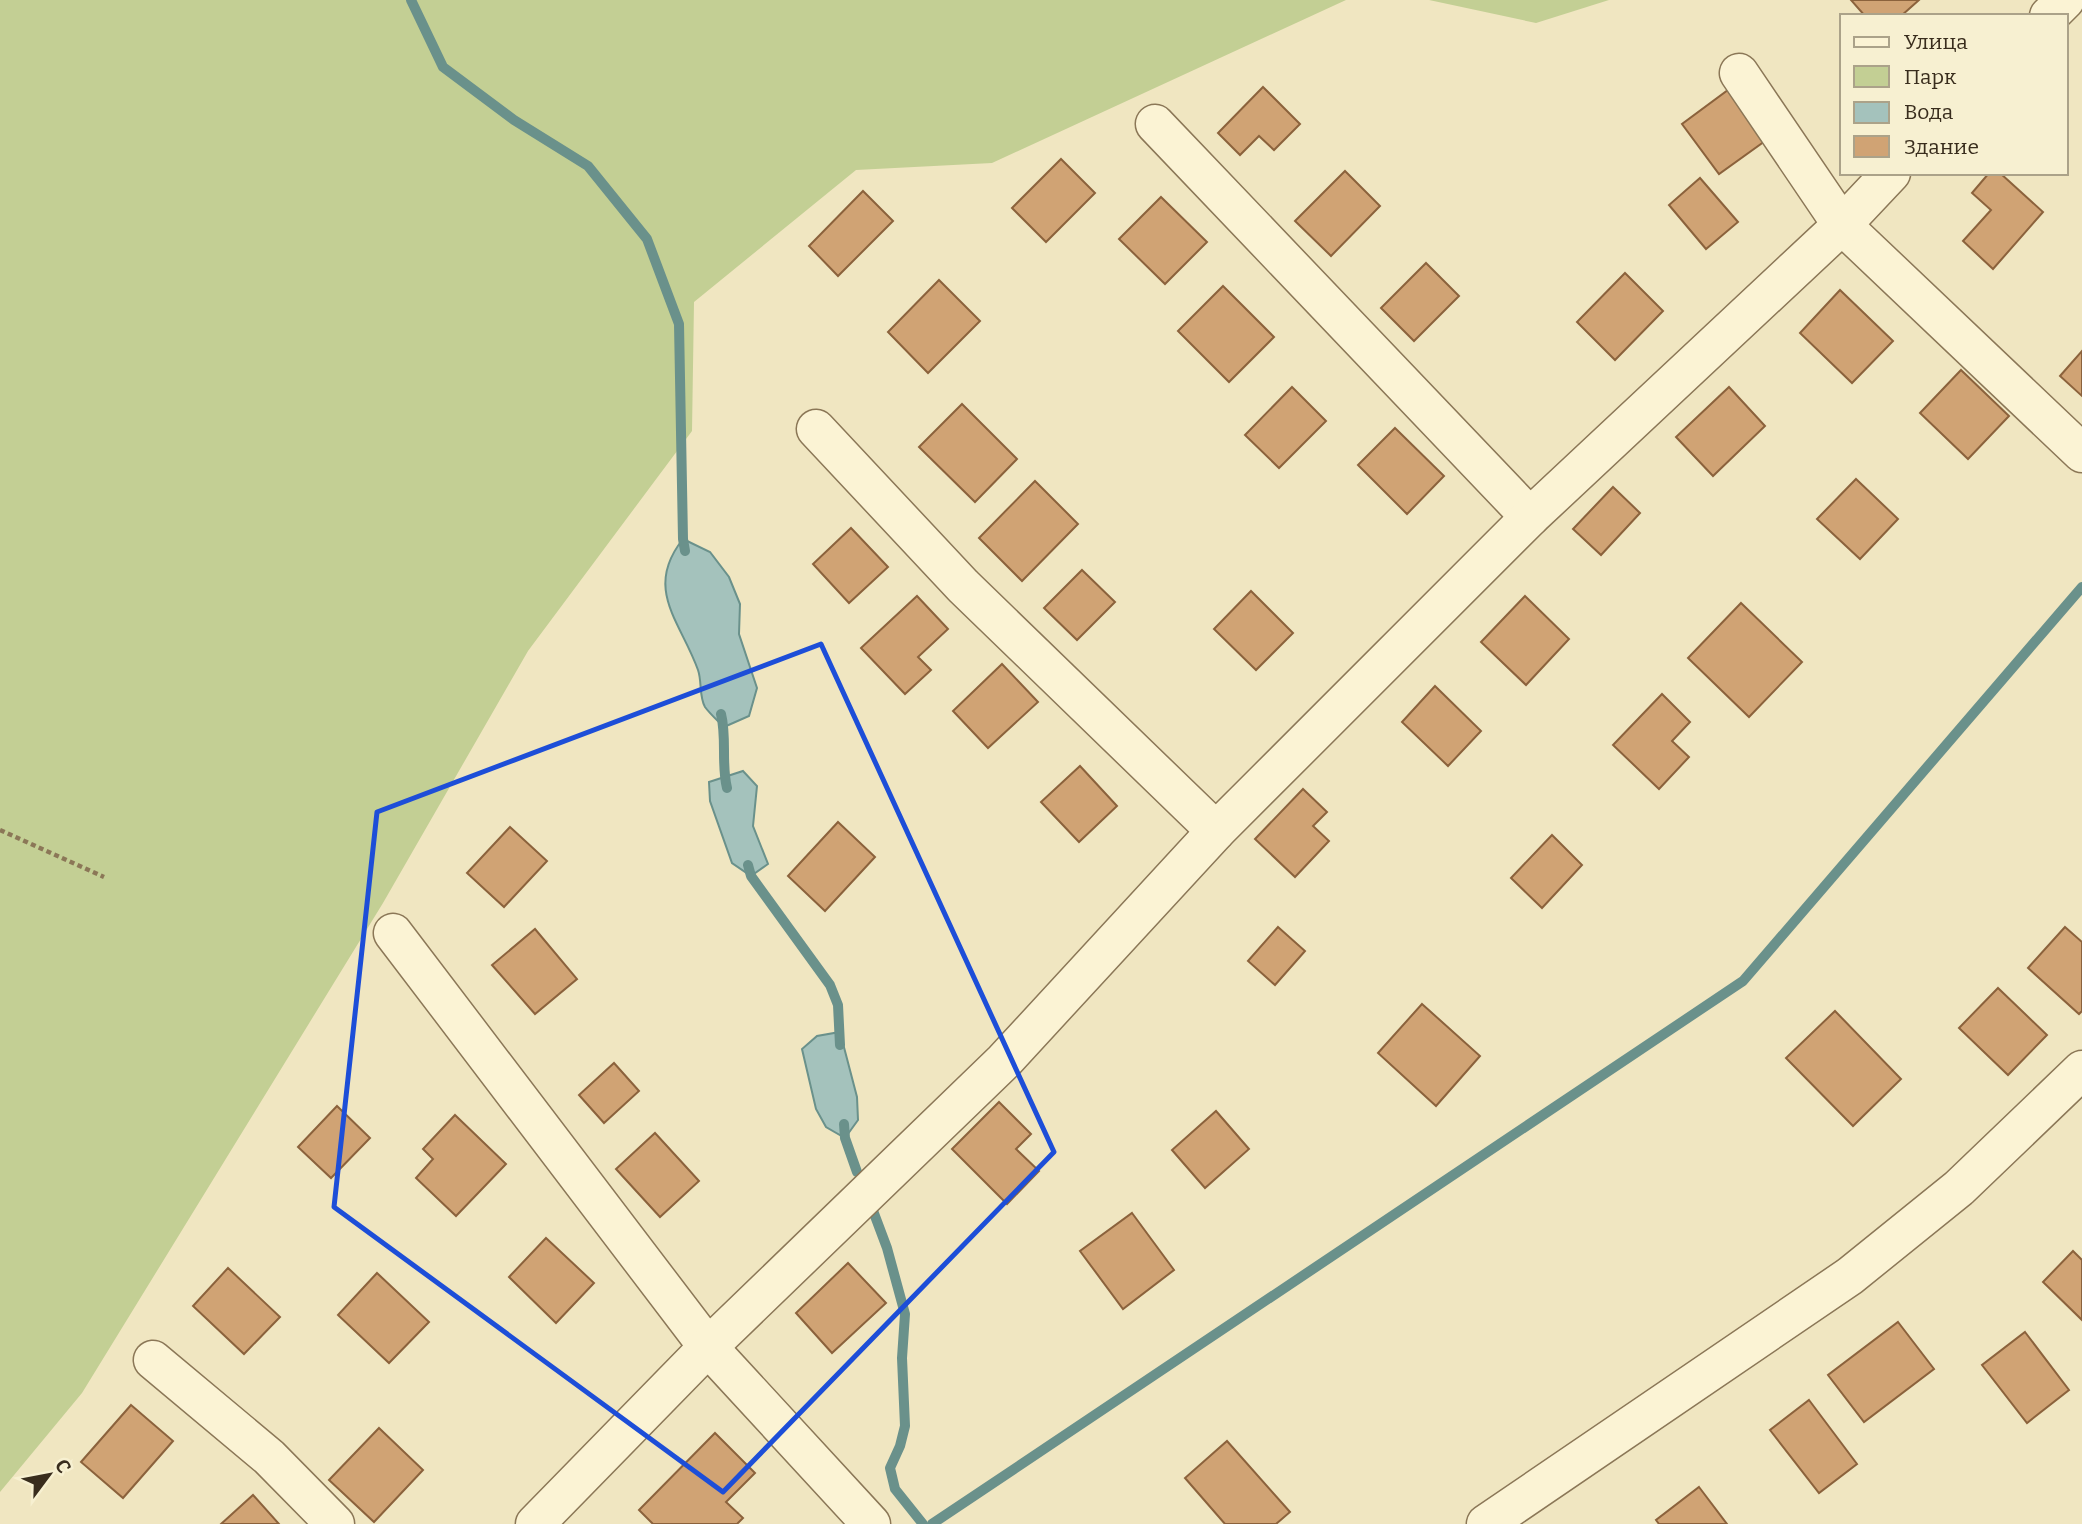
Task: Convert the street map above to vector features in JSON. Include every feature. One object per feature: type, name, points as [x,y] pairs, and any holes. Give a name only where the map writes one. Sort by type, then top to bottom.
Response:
[{"type":"street","points":[[2051,14],[2065,0]]},
{"type":"street","points":[[1739,73],[1842,225],[2082,453]]},
{"type":"street","points":[[1155,124],[1530,517]]},
{"type":"street","points":[[535,1524],[708,1347],[1004,1061],[1216,831],[1530,517],[1842,225],[1889,175]]},
{"type":"street","points":[[816,429],[963,586],[1216,831]]},
{"type":"street","points":[[393,933],[708,1347],[871,1524]]},
{"type":"street","points":[[1486,1524],[1850,1276],[1959,1188],[2082,1070]]},
{"type":"street","points":[[153,1360],[269,1457],[335,1524]]},
{"type":"path","points":[[0,830],[104,877]]},
{"type":"highlighted area","points":[[821,644],[1054,1152],[723,1492],[334,1207],[377,812]]},
{"type":"green space","points":[[0,0],[1346,0],[992,163],[856,170],[694,302],[692,431],[528,651],[383,903],[82,1393],[0,1492]]},
{"type":"green space","points":[[1429,0],[1609,0],[1536,23]]},
{"type":"water","points":[[683,539],[710,552],[729,577],[740,604],[739,634],[757,688],[749,716],[724,727],[703,703],[698,670],[669,605],[666,574],[671,557]]},
{"type":"water","points":[[743,771],[757,786],[753,826],[768,864],[751,876],[732,863],[710,801],[709,782]]},
{"type":"water","points":[[840,1032],[857,1097],[858,1120],[845,1138],[826,1127],[816,1109],[802,1049],[817,1036]]},
{"type":"building","points":[[1851,0],[1919,0],[1903,14],[1863,14]]},
{"type":"building","points":[[1263,87],[1300,124],[1274,150],[1259,136],[1240,155],[1218,133]]},
{"type":"building","points":[[1728,90],[1765,141],[1719,174],[1682,124]]},
{"type":"building","points":[[1061,159],[1095,193],[1046,242],[1012,208]]},
{"type":"building","points":[[1345,171],[1380,206],[1331,256],[1295,221]]},
{"type":"building","points":[[1987,175],[2002,175],[2043,212],[1993,269],[1963,241],[1991,210],[1972,193]]},
{"type":"building","points":[[1700,178],[1738,222],[1706,249],[1669,205]]},
{"type":"building","points":[[863,191],[893,221],[838,276],[809,246]]},
{"type":"building","points":[[1161,197],[1207,242],[1165,284],[1119,239]]},
{"type":"building","points":[[1426,263],[1459,296],[1414,341],[1381,308]]},
{"type":"building","points":[[1625,273],[1663,311],[1615,360],[1577,322]]},
{"type":"building","points":[[939,280],[980,321],[928,373],[888,332]]},
{"type":"building","points":[[1223,286],[1274,337],[1229,382],[1178,331]]},
{"type":"building","points":[[1840,290],[1893,341],[1852,383],[1800,333]]},
{"type":"building","points":[[2082,351],[2082,396],[2060,376]]},
{"type":"building","points":[[1961,370],[2009,416],[1968,459],[1920,413]]},
{"type":"building","points":[[1292,387],[1326,421],[1279,468],[1245,435]]},
{"type":"building","points":[[1729,387],[1765,426],[1713,476],[1676,437]]},
{"type":"building","points":[[962,404],[1017,459],[975,502],[919,447]]},
{"type":"building","points":[[1395,428],[1444,476],[1407,514],[1358,465]]},
{"type":"building","points":[[1856,479],[1898,519],[1860,559],[1817,519]]},
{"type":"building","points":[[1035,481],[1078,524],[1022,581],[979,538]]},
{"type":"building","points":[[1613,487],[1640,513],[1601,555],[1573,529]]},
{"type":"building","points":[[851,528],[888,567],[849,603],[813,564]]},
{"type":"building","points":[[1082,570],[1115,602],[1077,640],[1044,608]]},
{"type":"building","points":[[1251,591],[1293,633],[1256,670],[1214,629]]},
{"type":"building","points":[[917,596],[948,629],[918,657],[931,670],[905,694],[861,648]]},
{"type":"building","points":[[1525,596],[1569,639],[1526,685],[1481,642]]},
{"type":"building","points":[[1741,603],[1802,662],[1749,717],[1688,658]]},
{"type":"building","points":[[1002,664],[1038,702],[988,748],[953,711]]},
{"type":"building","points":[[1435,686],[1481,731],[1448,766],[1402,722]]},
{"type":"building","points":[[1662,694],[1690,722],[1672,741],[1689,757],[1659,789],[1613,745]]},
{"type":"building","points":[[1080,766],[1117,806],[1079,842],[1041,802]]},
{"type":"building","points":[[1303,789],[1327,812],[1313,826],[1329,841],[1295,877],[1255,839]]},
{"type":"building","points":[[838,822],[875,857],[825,911],[788,876]]},
{"type":"building","points":[[510,827],[547,861],[504,907],[467,873]]},
{"type":"building","points":[[1552,835],[1582,865],[1542,908],[1511,878]]},
{"type":"building","points":[[1278,927],[1305,951],[1275,985],[1248,961]]},
{"type":"building","points":[[2065,927],[2082,942],[2082,1011],[2079,1014],[2028,968]]},
{"type":"building","points":[[535,929],[577,979],[535,1014],[492,965]]},
{"type":"building","points":[[1998,988],[2047,1035],[2008,1075],[1959,1028]]},
{"type":"building","points":[[1422,1004],[1480,1056],[1436,1106],[1378,1053]]},
{"type":"building","points":[[1835,1011],[1901,1079],[1853,1126],[1786,1058]]},
{"type":"building","points":[[614,1063],[639,1091],[604,1123],[579,1095]]},
{"type":"building","points":[[999,1102],[1031,1134],[1016,1149],[1039,1171],[1007,1204],[952,1149]]},
{"type":"building","points":[[337,1106],[370,1138],[331,1178],[298,1147]]},
{"type":"building","points":[[1216,1111],[1249,1149],[1205,1188],[1172,1150]]},
{"type":"building","points":[[455,1115],[506,1164],[456,1216],[416,1178],[433,1159],[423,1149]]},
{"type":"building","points":[[655,1133],[699,1181],[660,1217],[616,1169]]},
{"type":"building","points":[[1132,1213],[1174,1270],[1123,1309],[1080,1251]]},
{"type":"building","points":[[546,1238],[594,1283],[556,1323],[509,1277]]},
{"type":"building","points":[[2073,1251],[2082,1260],[2082,1320],[2043,1282]]},
{"type":"building","points":[[848,1263],[886,1303],[832,1353],[796,1313]]},
{"type":"building","points":[[228,1268],[280,1317],[244,1354],[193,1306]]},
{"type":"building","points":[[377,1273],[429,1322],[389,1363],[338,1315]]},
{"type":"building","points":[[1898,1322],[1934,1369],[1864,1422],[1828,1375]]},
{"type":"building","points":[[2025,1332],[2069,1390],[2027,1423],[1982,1365]]},
{"type":"building","points":[[1809,1400],[1857,1464],[1819,1493],[1770,1430]]},
{"type":"building","points":[[131,1405],[173,1441],[123,1498],[81,1462]]},
{"type":"building","points":[[379,1428],[423,1470],[374,1522],[329,1480]]},
{"type":"building","points":[[715,1433],[755,1473],[726,1502],[743,1518],[737,1524],[653,1524],[639,1510]]},
{"type":"building","points":[[1227,1441],[1290,1512],[1276,1524],[1225,1524],[1185,1478]]},
{"type":"building","points":[[1699,1487],[1727,1524],[1659,1524],[1656,1520]]},
{"type":"building","points":[[253,1495],[279,1524],[221,1524]]},
{"type":"waterway","points":[[411,0],[443,67],[514,120],[588,166],[647,239],[679,324],[685,551]]},
{"type":"waterway","points":[[932,1524],[1743,981],[2082,587]]},
{"type":"waterway","points":[[721,714],[727,788]]},
{"type":"waterway","points":[[748,865],[751,876],[830,985],[838,1005],[840,1045]]},
{"type":"waterway","points":[[844,1124],[845,1138],[857,1172]]},
{"type":"waterway","points":[[872,1208],[887,1248],[905,1314],[902,1358],[905,1426],[890,1468],[895,1489],[923,1524]]}]
